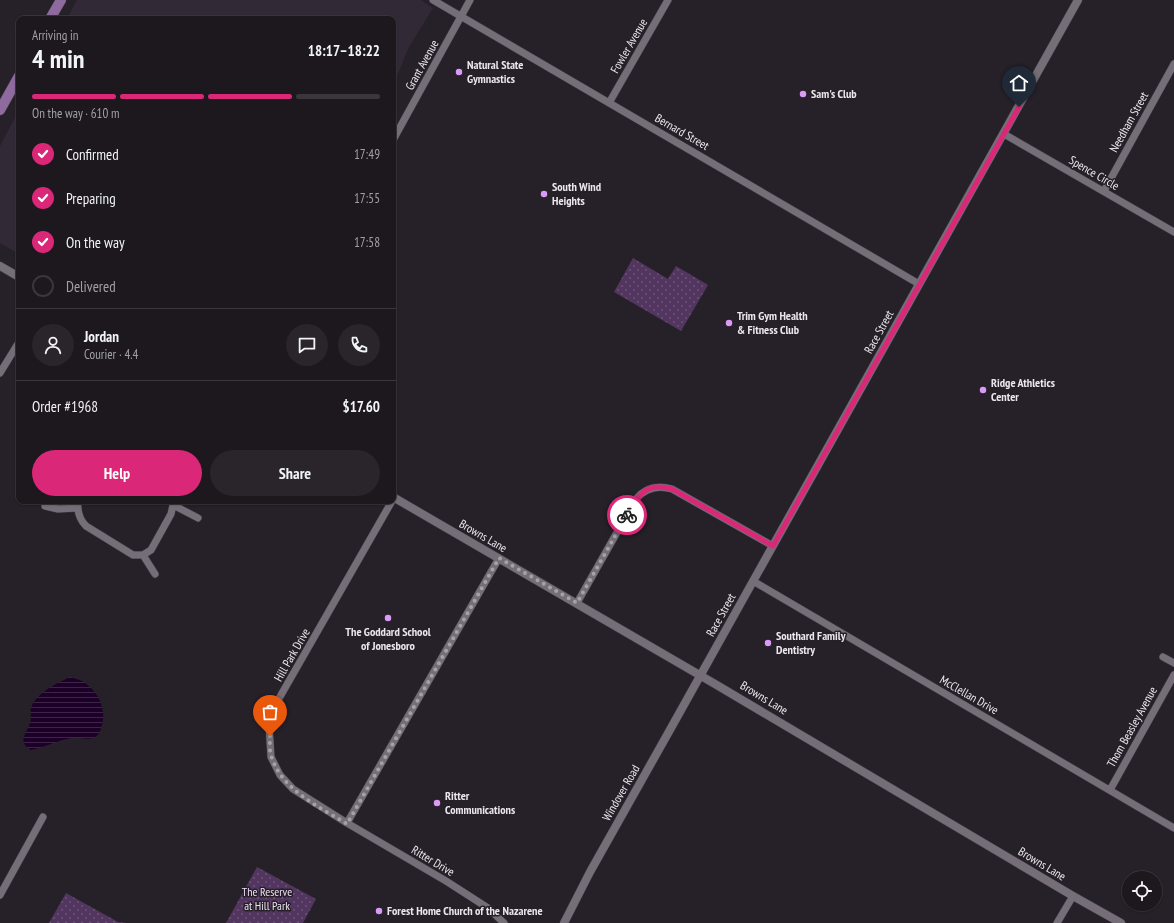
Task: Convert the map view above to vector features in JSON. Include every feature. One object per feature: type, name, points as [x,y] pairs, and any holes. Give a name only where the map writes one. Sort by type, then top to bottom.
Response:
[{"type":"main road","points":[[52,16],[61,0]]},
{"type":"main road","points":[[0,110],[16,81]]},
{"type":"street","name":"Bernard Street","points":[[433,0],[919,284]]},
{"type":"street","name":"Grant Avenue","points":[[396,135],[470,0]]},
{"type":"street","name":"Fowler Avenue","points":[[609,102],[668,0]]},
{"type":"street","name":"Race Street","points":[[700,676],[1078,0]]},
{"type":"street","name":"Needham Street","points":[[1104,191],[1174,64]]},
{"type":"street","name":"Spence Circle","points":[[1004,134],[1174,232]]},
{"type":"street","points":[[0,266],[16,275]]},
{"type":"street","points":[[0,373],[16,347]]},
{"type":"street","points":[[577,603],[636,499],[643,492],[649,489],[663,487],[672,489],[773,546]]},
{"type":"street","name":"Browns Lane","points":[[396,501],[577,603],[1121,923]]},
{"type":"street","points":[[45,506],[58,509],[78,504],[80,517],[86,526],[133,555],[143,555],[151,550],[171,514],[174,504]]},
{"type":"street","points":[[176,504],[198,518]]},
{"type":"street","name":"Hill Park Drive","points":[[347,824],[293,790],[280,775],[271,757],[269,725],[273,709],[390,504]]},
{"type":"street","points":[[143,555],[155,574]]},
{"type":"street","points":[[347,824],[499,558]]},
{"type":"street","name":"McClellan Drive","points":[[753,581],[1174,828]]},
{"type":"street","points":[[1162,657],[1174,663]]},
{"type":"street","name":"Thom Beasley Avenue","points":[[1110,790],[1174,675]]},
{"type":"street","name":"Windover Road","points":[[564,923],[590,872],[700,676]]},
{"type":"street","points":[[0,895],[43,817]]},
{"type":"street","name":"Ritter Drive","points":[[347,824],[446,881],[488,908],[504,923]]},
{"type":"street","points":[[1057,923],[1073,896]]},
{"type":"shaded area","points":[[77,0],[421,0],[433,8],[409,47],[396,79],[396,16],[69,16]]},
{"type":"shaded area","points":[[16,116],[16,252],[0,243],[0,146]]},
{"type":"shaded area","points":[[70,677],[82,681],[88,685],[97,695],[102,708],[103,721],[97,736],[89,739],[67,739],[31,750],[24,744],[23,741],[31,721],[31,708],[34,702],[42,693]]},
{"type":"green space","points":[[633,258],[668,279],[676,266],[708,285],[681,331],[614,292]]},
{"type":"green space","name":"The Reserve at Hill Park","points":[[257,867],[316,899],[303,923],[226,923]]},
{"type":"green space","points":[[66,893],[118,922],[127,923],[49,923]]},
{"type":"way so far","points":[[270,736],[271,757],[280,775],[293,790],[347,824],[499,558],[577,603],[627,515]]},
{"type":"place","name":"Natural State Gymnastics","points":[[459,72]]},
{"type":"place","name":"Sam's Club","points":[[803,94]]},
{"type":"place","name":"South Wind Heights","points":[[544,194]]},
{"type":"place","name":"Trim Gym Health & Fitness Club","points":[[729,323]]},
{"type":"place","name":"Ridge Athletics Center","points":[[983,390]]},
{"type":"place","name":"The Goddard School of Jonesboro","points":[[388,618]]},
{"type":"place","name":"Southard Family Dentistry","points":[[768,643]]},
{"type":"place","name":"Ritter Communications","points":[[437,803]]},
{"type":"place","name":"Forest Home Church of the Nazarene","points":[[379,911]]},
{"type":"route","points":[[627,515],[639,495],[649,489],[663,487],[672,489],[773,546],[1019,107]]}]
